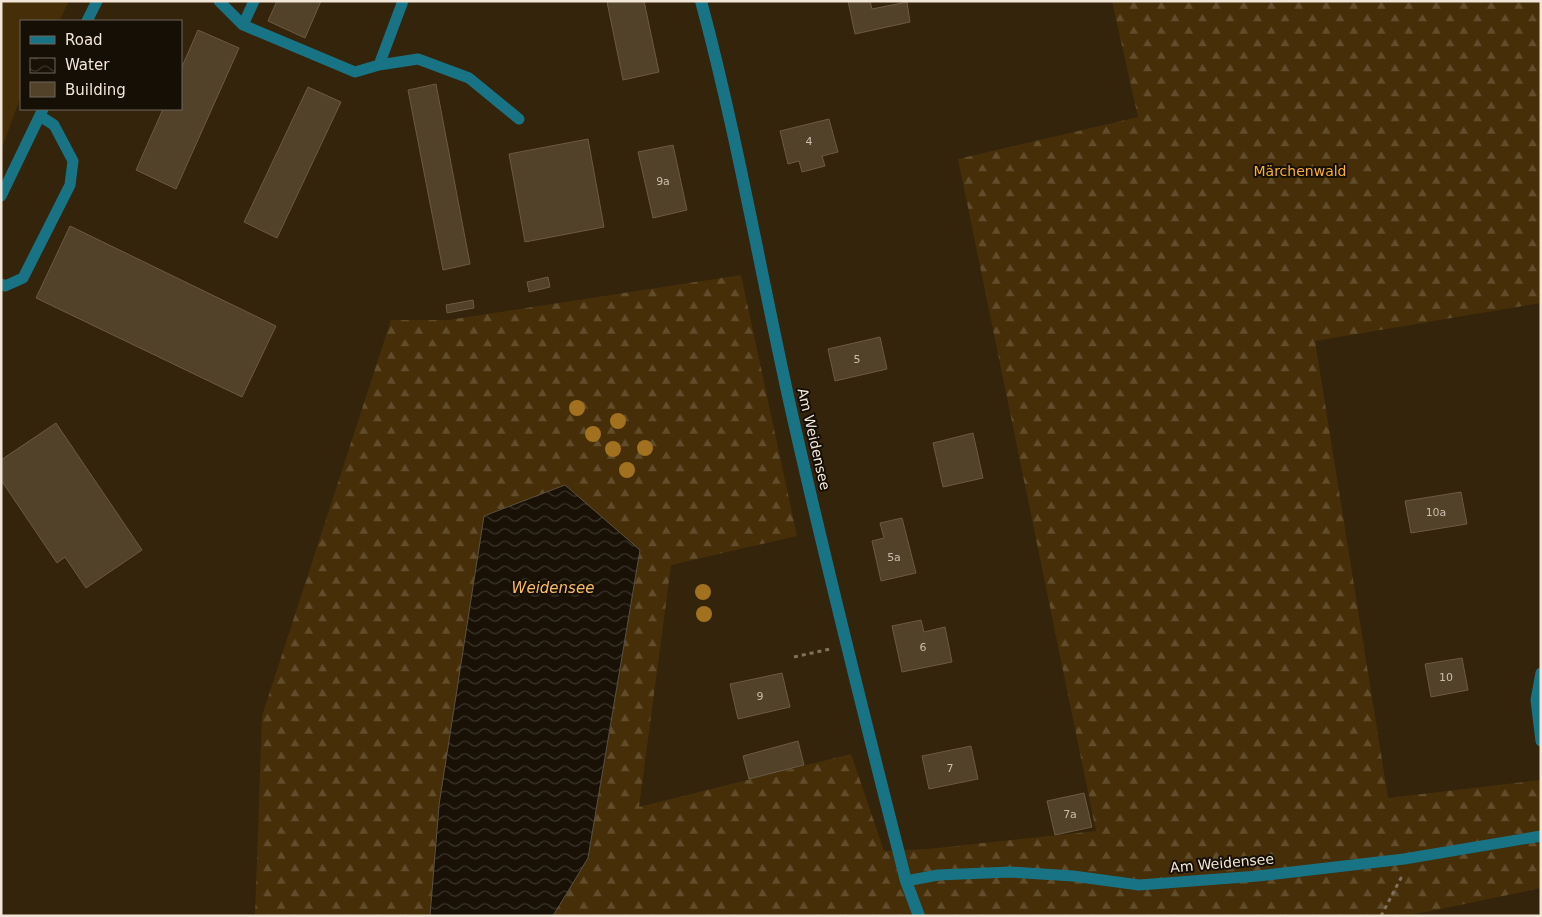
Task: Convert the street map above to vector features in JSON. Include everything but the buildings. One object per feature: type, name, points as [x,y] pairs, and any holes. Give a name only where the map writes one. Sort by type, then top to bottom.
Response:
[{"type":"street","name":"Am Weidensee","points":[[702,1],[720,72],[789,399],[847,645],[906,882],[919,916]]},
{"type":"lane","points":[[88,20],[97,1]]},
{"type":"lane","points":[[219,1],[243,25],[355,72],[378,65],[418,59],[469,78],[519,119]]},
{"type":"lane","points":[[243,25],[254,1]]},
{"type":"lane","points":[[378,65],[402,1]]},
{"type":"lane","points":[[1,196],[42,112],[54,125],[73,161],[70,185],[23,278],[6,286],[1,284]]},
{"type":"lane","points":[[1541,673],[1536,700],[1541,741]]},
{"type":"lane","name":"Am Weidensee","points":[[906,882],[938,875],[1010,872],[1073,876],[1139,886],[1258,876],[1404,859],[1541,836]]},
{"type":"path","points":[[794,657],[847,645]]},
{"type":"path","points":[[1381,916],[1406,869],[1404,859]]},
{"type":"green space","points":[[1,1],[69,1],[60,20],[20,20],[20,99],[1,150]]},
{"type":"green space","name":"Märchenwald","points":[[1112,1],[1541,1],[1541,303],[1315,341],[1388,798],[1541,780],[1541,888],[1426,912],[1397,916],[553,916],[588,858],[640,551],[484,516],[439,805],[430,916],[255,916],[262,716],[391,320],[448,320],[741,275],[797,536],[671,565],[639,807],[851,754],[884,851],[928,849],[1096,831],[958,159],[1138,117]]},
{"type":"water","name":"Weidensee","points":[[565,485],[640,550],[588,858],[553,916],[430,916],[439,805],[484,516]]}]
